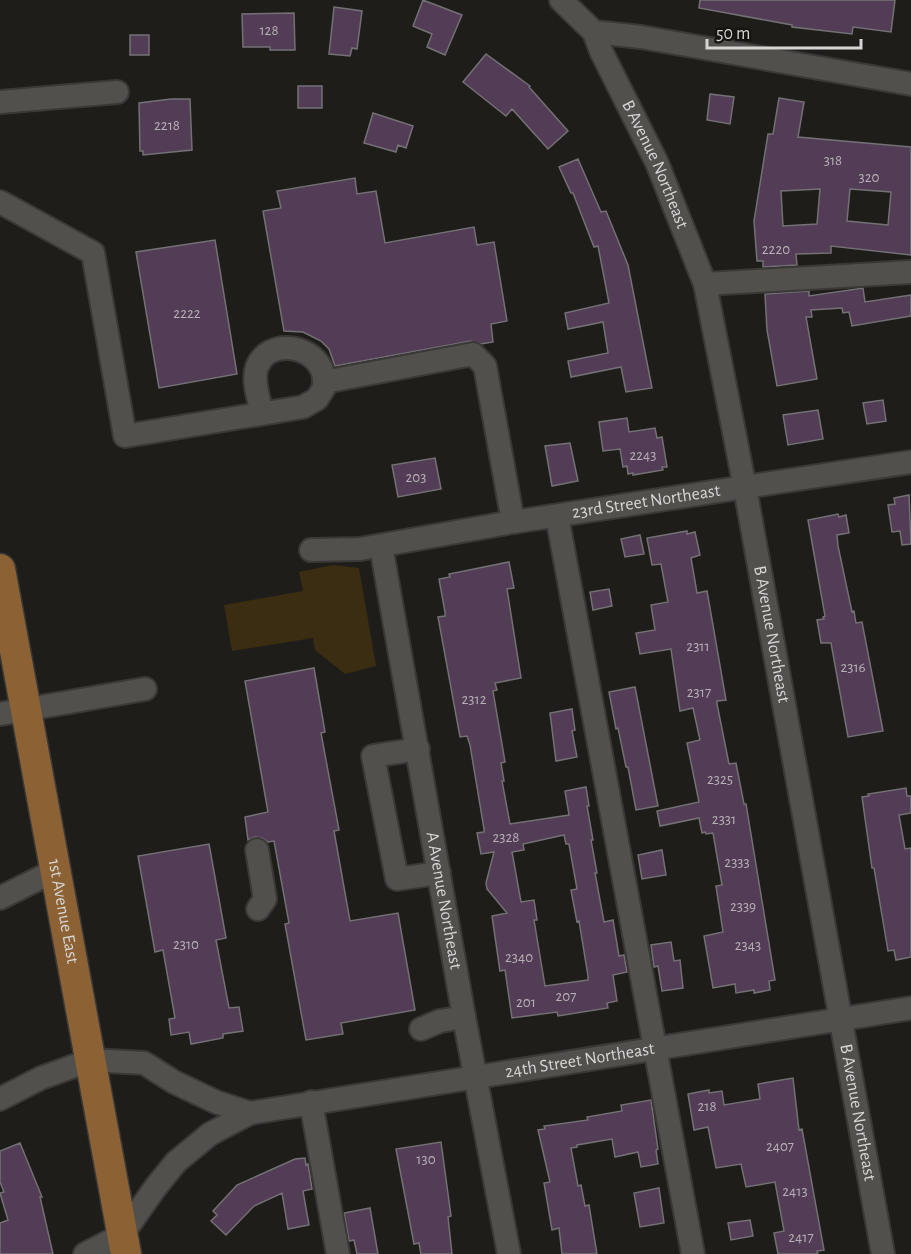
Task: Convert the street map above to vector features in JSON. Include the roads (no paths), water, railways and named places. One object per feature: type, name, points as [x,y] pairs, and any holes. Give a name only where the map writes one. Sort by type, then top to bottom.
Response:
[{"type":"main road","name":"1st Avenue East","points":[[0,569],[12,712],[56,870],[124,1244]]},
{"type":"street","points":[[561,0],[594,32],[641,37],[911,84]]},
{"type":"street","name":"B Avenue Northeast","points":[[594,32],[657,163],[705,284],[745,488],[883,1254]]},
{"type":"street","points":[[0,102],[117,92]]},
{"type":"street","points":[[0,202],[93,253],[125,436],[262,413],[303,406],[317,399],[325,387],[322,368],[308,353],[288,347],[268,352],[256,367],[256,386],[262,413]]},
{"type":"street","points":[[705,284],[911,272]]},
{"type":"street","points":[[324,382],[473,354],[485,366],[513,522]]},
{"type":"street","name":"23rd Street Northeast","points":[[311,550],[381,546],[513,522],[911,462]]},
{"type":"street","points":[[556,516],[693,1254]]},
{"type":"street","name":"A Avenue Northeast","points":[[381,546],[464,1017],[509,1254]]},
{"type":"street","points":[[12,712],[145,689]]},
{"type":"street","points":[[418,749],[373,756],[397,879],[439,873]]},
{"type":"street","points":[[257,850],[265,899],[258,909]]},
{"type":"street","points":[[0,898],[56,870]]},
{"type":"street","name":"24th Street Northeast","points":[[124,1244],[155,1188],[176,1162],[210,1134],[250,1113],[911,1008]]},
{"type":"street","points":[[421,1029],[440,1021],[464,1017]]},
{"type":"street","points":[[0,1099],[45,1076],[91,1060]]},
{"type":"street","name":"24th Street Northeast","points":[[91,1060],[144,1062],[174,1082],[216,1102],[250,1113]]},
{"type":"street","points":[[311,1102],[338,1254]]},
{"type":"street","points":[[85,1254],[124,1244]]}]
